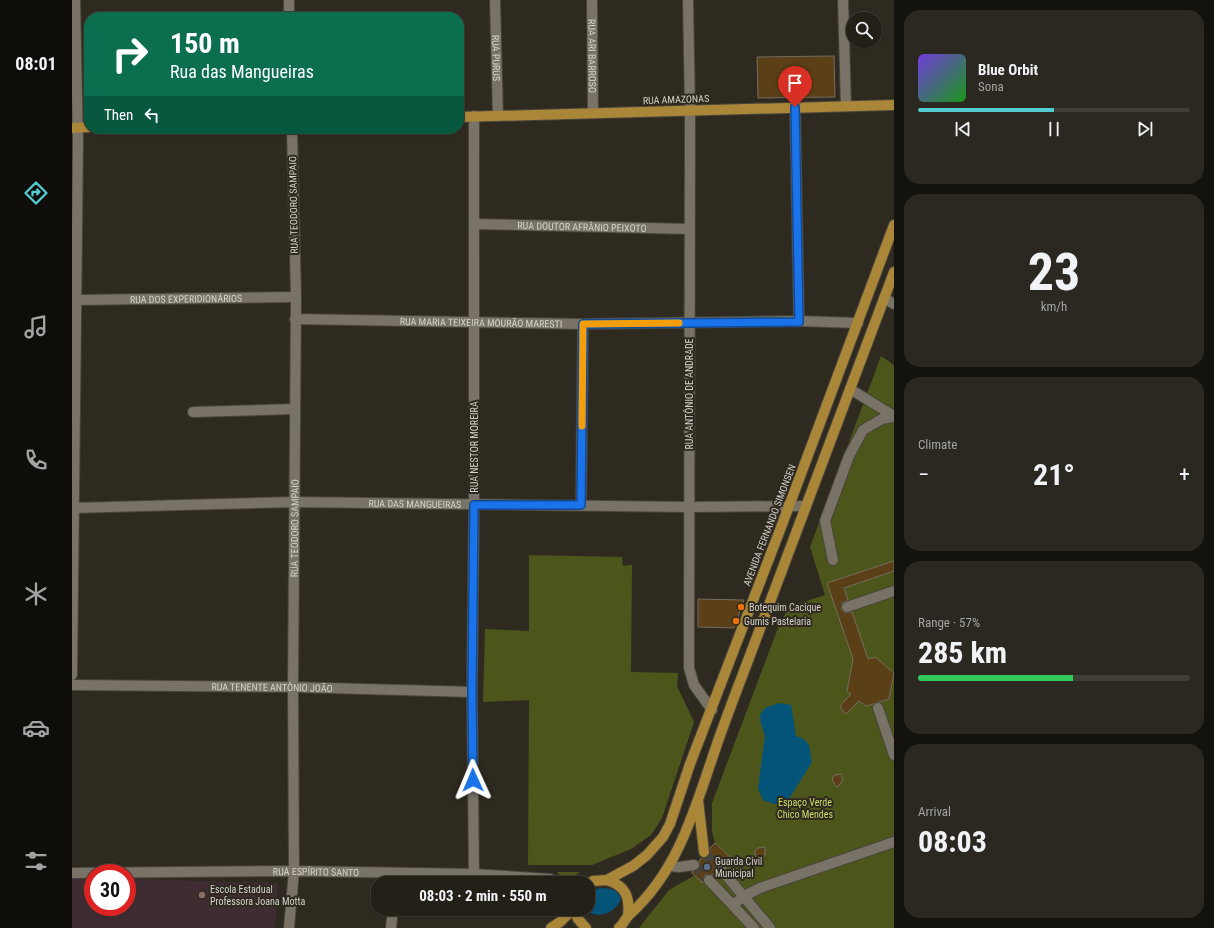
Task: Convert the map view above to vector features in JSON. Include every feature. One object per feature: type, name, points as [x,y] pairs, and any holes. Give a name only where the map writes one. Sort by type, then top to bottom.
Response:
[{"type":"main road","name":"RUA AMAZONAS","points":[[464,117],[894,105]]},
{"type":"main road","name":"AVENIDA FERNANDO SIMONSEN","points":[[595,881],[607,880],[633,866],[647,855],[663,838],[670,824],[690,764],[712,710],[894,226]]},
{"type":"main road","points":[[619,928],[628,916],[642,903],[657,885],[670,866],[683,840],[894,272]]},
{"type":"main road","points":[[698,798],[704,853]]},
{"type":"main road","points":[[607,880],[616,883],[625,892],[629,904],[628,916]]},
{"type":"main road","points":[[551,928],[566,916]]},
{"type":"main road","points":[[577,916],[586,928]]},
{"type":"street","points":[[72,675],[76,300],[74,260],[75,0]]},
{"type":"street","points":[[289,0],[289,12]]},
{"type":"street","name":"RUA PURUS","points":[[495,0],[498,116]]},
{"type":"street","name":"RUA ARI BARROSO","points":[[592,0],[593,113]]},
{"type":"street","name":"RUA ANTÔNIO DE ANDRADE","points":[[688,0],[690,110],[688,323],[689,668],[694,685],[712,710]]},
{"type":"street","points":[[843,0],[846,106]]},
{"type":"street","points":[[795,107],[799,322]]},
{"type":"street","name":"RUA NESTOR MOREIRA","points":[[474,116],[474,505],[472,692],[474,874]]},
{"type":"street","name":"RUA TEODORO SAMPAIO","points":[[289,928],[294,871],[293,687],[296,297],[292,134]]},
{"type":"street","name":"RUA DOUTOR AFRÂNIO PEIXOTO","points":[[474,224],[690,229]]},
{"type":"street","name":"RUA DOS EXPERIDIONÁRIOS","points":[[76,300],[296,297]]},
{"type":"street","points":[[884,298],[894,304]]},
{"type":"street","name":"RUA MARIA TEIXEIRA MOURÃO MARESTI","points":[[295,319],[583,324],[799,322],[858,323]]},
{"type":"street","points":[[581,505],[583,324]]},
{"type":"street","points":[[850,389],[894,417]]},
{"type":"street","points":[[193,412],[295,409]]},
{"type":"street","points":[[833,560],[825,522],[849,456],[863,430],[882,419],[894,417]]},
{"type":"street","name":"RUA DAS MANGUEIRAS","points":[[73,508],[295,502],[689,507],[806,506]]},
{"type":"street","points":[[847,607],[894,591]]},
{"type":"street","name":"RUA TENENTE ANTÔNIO JOÃO","points":[[72,685],[293,687],[472,692]]},
{"type":"street","points":[[878,708],[894,755]]},
{"type":"street","points":[[733,905],[744,896],[760,888],[894,842]]},
{"type":"street","points":[[670,866],[679,867],[694,865]]},
{"type":"street","points":[[720,868],[770,928]]},
{"type":"street","name":"RUA ESPÍRITO SANTO","points":[[72,873],[294,871],[371,876]]},
{"type":"street","name":"RUA ESPÍRITO SANTO","points":[[435,876],[474,874],[504,876]]},
{"type":"street","points":[[709,880],[754,928]]},
{"type":"street","points":[[735,885],[760,888]]},
{"type":"street","points":[[391,928],[392,916]]},
{"type":"shaded area","name":"Escola Estadual Professora Joana Motta","points":[[72,878],[84,878],[84,916],[136,916],[136,879],[278,883],[275,928],[72,928]]},
{"type":"green space","name":"Espaço Verde Chico Mendes","points":[[881,356],[894,365],[894,928],[639,928],[669,890],[695,875],[705,884],[730,857],[715,843],[712,832],[712,803],[781,620],[791,606],[825,595],[810,547]]},
{"type":"green space","points":[[529,555],[622,557],[623,566],[632,565],[631,672],[678,673],[677,686],[694,722],[662,818],[651,835],[631,849],[592,865],[528,865],[529,700],[483,702],[485,629],[529,631]]},
{"type":"green space","points":[[580,872],[574,876],[562,876],[557,873]]},
{"type":"water","points":[[779,703],[791,705],[796,736],[804,739],[809,745],[812,762],[789,799],[783,804],[774,804],[763,800],[758,788],[765,736],[760,715],[765,708]]},
{"type":"water","points":[[600,888],[613,890],[619,894],[620,900],[617,906],[611,911],[603,914],[595,914],[596,890]]},
{"type":"building","points":[[834,56],[835,97],[758,98],[757,57]]},
{"type":"building","points":[[894,561],[894,571],[844,588],[848,600],[842,603],[841,609],[845,613],[852,612],[868,659],[875,657],[894,673],[889,699],[866,706],[859,701],[846,714],[841,709],[841,704],[851,694],[847,691],[853,659],[827,583]]},
{"type":"building","points":[[698,599],[744,600],[734,628],[698,627]]},
{"type":"building","points":[[842,774],[842,782],[837,787],[832,778],[835,775]]},
{"type":"building","points":[[715,843],[730,857],[724,863],[716,863],[714,869],[716,873],[713,875],[705,875],[703,878],[703,883],[691,872],[698,870],[700,865],[699,861],[701,858],[708,857],[710,854],[710,848]]},
{"type":"building","points":[[765,847],[765,855],[760,860],[755,855],[755,851],[758,848]]},
{"type":"tunnel","points":[[705,854],[720,868]]},
{"type":"tunnel","points":[[694,865],[709,880]]},
{"type":"slow traffic","points":[[582,426],[583,324],[679,323]]},
{"type":"place","name":"Botequim Cacique","points":[[741,607]]},
{"type":"place","name":"Gumis Pastelaria","points":[[736,621]]},
{"type":"place","name":"Guarda Civil Municipal","points":[[707,867]]},
{"type":"place","name":"Escola Estadual Professora Joana Motta","points":[[202,895]]},
{"type":"route","points":[[473,780],[472,692],[474,505],[581,505],[583,324],[799,322],[795,107]]}]
